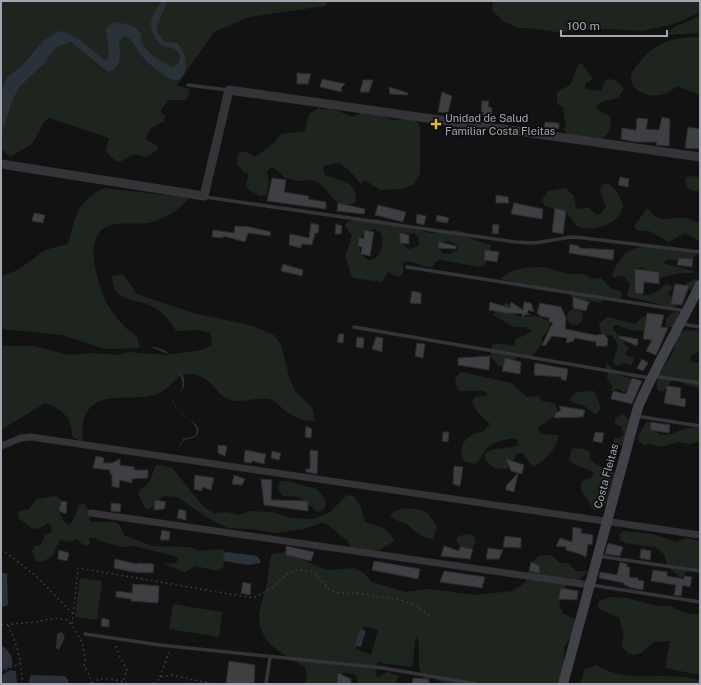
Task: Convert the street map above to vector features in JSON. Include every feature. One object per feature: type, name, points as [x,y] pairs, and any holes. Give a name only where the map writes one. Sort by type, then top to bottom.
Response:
[{"type":"main road","name":"Costa Fleitas","points":[[563,684],[635,416],[651,377],[681,324],[700,285]]},
{"type":"street","points":[[1,164],[204,196],[229,90],[700,157]]},
{"type":"street","points":[[1,446],[21,438],[31,438],[700,535]]},
{"type":"street","points":[[91,513],[590,585]]},
{"type":"lane","points":[[188,85],[229,90]]},
{"type":"lane","points":[[204,196],[515,242],[535,244],[571,237],[700,252]]},
{"type":"lane","points":[[407,267],[687,311]]},
{"type":"lane","points":[[681,324],[700,327]]},
{"type":"lane","points":[[354,328],[651,377],[700,382]]},
{"type":"lane","points":[[635,416],[700,426]]},
{"type":"lane","points":[[597,556],[700,571]]},
{"type":"lane","points":[[590,585],[700,602]]},
{"type":"lane","points":[[85,634],[160,645],[270,658],[323,661],[376,667],[476,684]]},
{"type":"lane","points":[[266,684],[270,658]]},
{"type":"path","points":[[1,549],[36,576],[73,614]]},
{"type":"path","points":[[72,625],[78,568],[253,598],[272,588],[288,572],[298,570],[313,572],[328,588],[338,593],[350,592],[402,600],[417,606],[428,616]]},
{"type":"path","points":[[1,625],[36,622],[55,618],[67,620],[72,625],[82,642],[85,658],[84,666],[92,684],[99,678],[131,684]]},
{"type":"path","points":[[8,624],[16,640],[22,663],[22,684]]},
{"type":"path","points":[[116,646],[127,670],[122,683]]},
{"type":"path","points":[[154,684],[159,679],[169,652]]},
{"type":"path","points":[[1,672],[22,663]]},
{"type":"path","points":[[159,679],[171,675],[213,684]]},
{"type":"shaded area","points":[[1,1],[328,1],[325,6],[249,17],[214,32],[177,85],[189,89],[189,95],[185,100],[168,100],[160,112],[165,115],[164,121],[151,128],[145,139],[158,146],[156,151],[146,157],[134,154],[119,162],[106,151],[109,138],[49,118],[44,122],[32,144],[10,157],[3,150],[1,151]]},
{"type":"shaded area","points":[[161,1],[167,1],[158,24],[157,32],[164,42],[177,43],[181,48],[184,54],[186,67],[182,78],[177,80],[171,79],[159,72],[151,66],[128,37],[125,36],[119,41],[120,60],[113,70],[108,72],[71,42],[56,47],[44,64],[19,87],[12,101],[1,136],[1,91],[8,76],[22,66],[43,41],[59,31],[65,32],[80,40],[104,60],[108,59],[106,29],[113,22],[133,26],[140,32],[141,43],[153,56],[172,67],[179,63],[179,53],[173,48],[160,44],[152,29],[152,17]]},
{"type":"shaded area","points":[[493,1],[700,1],[700,12],[677,23],[643,31],[606,29],[558,32],[518,28],[503,21],[492,10]]},
{"type":"shaded area","points":[[700,16],[700,33],[666,35],[674,27]]},
{"type":"shaded area","points":[[696,37],[700,38],[700,93],[698,94],[677,86],[665,94],[657,96],[646,94],[637,90],[631,77],[637,65],[646,55],[665,42]]},
{"type":"shaded area","points":[[579,63],[582,64],[593,79],[586,83],[585,89],[602,91],[604,82],[608,79],[615,80],[624,88],[619,97],[600,103],[596,109],[610,116],[611,119],[611,126],[608,133],[600,140],[568,134],[564,130],[566,124],[564,109],[557,104],[557,92],[570,85]]},
{"type":"shaded area","points":[[319,108],[325,110],[331,108],[353,117],[363,112],[368,115],[379,112],[392,120],[412,119],[415,121],[420,127],[420,174],[414,184],[403,189],[380,190],[365,180],[361,184],[349,170],[339,163],[327,165],[323,168],[324,174],[351,186],[354,190],[355,203],[340,203],[332,198],[326,189],[315,181],[300,181],[284,178],[281,173],[272,167],[267,171],[269,183],[266,195],[260,196],[249,190],[246,185],[249,174],[244,172],[237,164],[238,153],[244,151],[255,157],[274,143],[281,134],[305,131],[309,114]]},
{"type":"shaded area","points":[[686,177],[698,177],[700,184],[699,191],[690,190],[686,184]]},
{"type":"shaded area","points":[[606,183],[612,186],[617,192],[623,205],[617,218],[605,226],[598,228],[583,228],[576,226],[568,214],[544,205],[542,200],[548,191],[565,188],[574,196],[576,208],[582,209],[588,207],[597,215],[606,207],[600,191],[602,186]]},
{"type":"shaded area","points":[[104,188],[189,198],[181,207],[160,220],[143,224],[112,225],[103,229],[97,236],[94,246],[95,267],[104,297],[117,318],[136,336],[140,348],[105,349],[62,335],[1,330],[1,276],[18,270],[45,250],[68,244],[78,211],[88,199]]},
{"type":"shaded area","points":[[647,208],[652,214],[660,219],[687,218],[700,223],[700,241],[685,233],[669,242],[649,231],[638,231],[634,227]]},
{"type":"shaded area","points":[[377,219],[429,233],[458,230],[464,232],[474,240],[491,245],[486,257],[486,264],[480,267],[440,260],[435,262],[432,267],[403,262],[403,274],[398,277],[388,272],[382,282],[353,278],[345,258],[352,235],[345,226],[347,221]],"holes":[[[374,229],[381,233],[382,246],[376,258],[372,260],[368,260],[360,251],[359,241],[363,233]],[[407,233],[415,234],[419,239],[419,245],[408,249],[402,244],[402,236]],[[445,241],[453,242],[458,247],[458,250],[450,254],[442,253],[439,248]]]},
{"type":"shaded area","points":[[646,246],[695,252],[696,255],[692,259],[684,261],[669,259],[662,263],[694,271],[692,273],[679,273],[660,278],[642,267],[636,269],[637,291],[644,295],[656,292],[666,284],[674,287],[667,294],[671,297],[676,294],[686,283],[697,279],[700,282],[696,289],[687,289],[679,304],[674,308],[630,297],[627,295],[630,284],[624,276],[612,277],[618,264],[627,252]]},
{"type":"shaded area","points":[[543,267],[569,274],[584,274],[592,279],[601,278],[612,289],[621,292],[622,295],[620,299],[606,299],[601,303],[587,300],[581,303],[576,301],[568,293],[532,289],[524,285],[501,279],[509,272],[515,270]]},
{"type":"shaded area","points":[[123,274],[137,294],[193,313],[253,326],[274,335],[281,345],[290,380],[296,392],[313,409],[315,421],[305,420],[294,416],[273,400],[262,399],[233,401],[224,397],[204,378],[192,374],[186,374],[177,378],[166,389],[151,396],[107,399],[98,402],[90,408],[84,418],[82,443],[72,436],[72,429],[65,415],[57,408],[45,403],[1,430],[1,346],[34,346],[69,355],[93,353],[118,355],[129,352],[167,355],[201,350],[212,345],[210,333],[199,330],[176,331],[172,324],[157,309],[121,296],[116,292],[112,276]]},
{"type":"shaded area","points":[[506,302],[511,305],[515,315],[524,317],[540,317],[550,323],[549,329],[542,337],[542,343],[535,353],[530,357],[519,356],[505,367],[499,366],[491,357],[492,345],[515,345],[515,339],[526,335],[531,331],[526,327],[514,327],[493,315]]},
{"type":"shaded area","points":[[575,309],[581,311],[583,317],[581,323],[575,325],[569,323],[567,317],[569,311]]},
{"type":"shaded area","points":[[678,312],[682,315],[679,327],[667,327],[665,325],[666,320],[673,313]]},
{"type":"shaded area","points":[[644,316],[647,317],[644,331],[630,330],[616,325],[613,326],[614,331],[625,340],[624,344],[629,348],[626,353],[627,356],[633,357],[634,360],[632,365],[623,363],[618,366],[613,363],[618,347],[616,341],[612,336],[601,333],[599,324],[607,317],[635,324]]},
{"type":"shaded area","points":[[685,330],[700,331],[700,351],[690,356],[691,362],[700,363],[700,388],[686,385],[675,379],[670,382],[663,392],[658,390],[657,381],[659,376],[674,350],[678,336]]},
{"type":"shaded area","points":[[154,347],[168,353],[171,360],[168,354],[153,348],[147,349]]},
{"type":"shaded area","points":[[607,363],[613,369],[614,373],[632,379],[629,389],[624,392],[618,389],[610,391],[613,387],[607,378],[608,372],[605,366]]},
{"type":"shaded area","points":[[176,368],[184,378],[184,387],[174,400],[183,384]]},
{"type":"shaded area","points":[[462,372],[511,383],[527,397],[538,396],[542,401],[554,403],[557,408],[557,414],[538,428],[541,434],[558,435],[556,445],[542,462],[533,467],[522,453],[517,454],[511,465],[506,469],[498,468],[489,464],[485,454],[492,450],[518,445],[517,439],[500,441],[488,447],[480,459],[474,464],[464,461],[461,450],[465,441],[473,435],[483,432],[490,424],[477,412],[472,401],[476,397],[488,395],[484,391],[459,391],[455,380]]},
{"type":"shaded area","points":[[594,391],[601,408],[596,415],[584,406],[570,401],[570,398],[576,392]]},
{"type":"shaded area","points":[[624,414],[633,425],[623,445],[614,446],[614,438],[620,438],[624,434],[621,426],[615,424],[615,418]]},
{"type":"shaded area","points":[[189,419],[199,430],[198,433],[195,437],[183,441],[175,455],[183,439],[195,436],[197,430],[196,427]]},
{"type":"shaded area","points":[[647,421],[653,423],[651,428],[664,435],[669,435],[686,428],[693,427],[700,429],[700,441],[690,444],[678,442],[661,447],[649,444],[644,445],[639,442],[638,436]]},
{"type":"shaded area","points":[[572,448],[585,449],[590,453],[590,459],[597,465],[614,472],[617,478],[608,501],[600,510],[594,510],[581,490],[581,483],[585,479],[591,478],[594,473],[575,465],[569,460]]},
{"type":"shaded area","points":[[156,465],[162,465],[173,469],[204,507],[214,513],[227,512],[239,515],[249,511],[273,512],[290,518],[314,519],[330,512],[347,495],[353,496],[360,505],[365,522],[386,530],[392,536],[394,541],[380,550],[351,549],[347,539],[327,524],[321,523],[304,529],[274,533],[251,529],[228,528],[211,520],[177,497],[164,496],[159,499],[152,508],[146,509],[138,494],[140,489],[147,485],[151,479]]},
{"type":"shaded area","points":[[282,481],[288,481],[317,489],[325,499],[326,505],[323,510],[318,512],[299,497],[283,496],[279,491],[278,485]]},
{"type":"shaded area","points":[[55,496],[61,499],[59,507],[60,514],[69,525],[73,521],[79,505],[84,504],[88,510],[90,522],[114,522],[119,524],[124,535],[152,546],[189,547],[200,551],[218,549],[224,550],[225,556],[223,568],[218,571],[195,566],[185,572],[164,564],[176,563],[179,558],[174,556],[134,546],[122,547],[100,541],[95,538],[89,538],[90,544],[85,546],[76,539],[71,542],[60,540],[52,556],[42,562],[36,561],[32,551],[35,546],[41,545],[45,535],[51,533],[52,527],[48,523],[38,529],[32,528],[18,518],[18,512],[29,509],[37,499]]},
{"type":"shaded area","points":[[405,508],[421,510],[431,517],[437,528],[433,539],[422,536],[407,524],[392,518],[390,515],[394,511]]},
{"type":"shaded area","points":[[624,531],[653,534],[676,542],[686,538],[700,541],[700,569],[687,569],[685,575],[680,578],[667,565],[664,554],[655,547],[625,543],[620,540],[619,534]]},
{"type":"shaded area","points":[[470,534],[474,536],[476,542],[474,546],[468,550],[463,550],[456,541],[458,536]]},
{"type":"shaded area","points":[[226,552],[257,556],[261,561],[260,563],[248,565],[224,561],[223,554]]},
{"type":"shaded area","points":[[285,552],[318,567],[329,570],[354,568],[364,573],[372,582],[405,592],[429,589],[476,595],[512,591],[522,585],[529,577],[530,564],[539,556],[551,555],[560,563],[568,563],[576,571],[588,571],[580,579],[569,582],[562,591],[559,603],[563,614],[574,618],[578,628],[564,647],[565,671],[556,684],[445,684],[435,679],[424,678],[419,667],[419,642],[416,636],[412,667],[381,663],[381,661],[375,666],[377,678],[387,672],[399,676],[395,684],[358,684],[356,675],[344,672],[340,677],[340,684],[303,684],[307,679],[305,667],[274,647],[263,633],[260,624],[259,614],[272,554]],"holes":[[[364,626],[378,630],[371,655],[356,649]]]},
{"type":"shaded area","points":[[1,572],[7,574],[8,605],[1,608]]},
{"type":"shaded area","points":[[80,578],[102,581],[97,620],[75,617]]},
{"type":"shaded area","points":[[609,597],[627,598],[657,606],[669,606],[686,613],[700,615],[700,675],[665,668],[670,641],[654,642],[641,653],[635,655],[629,654],[621,646],[624,635],[619,618],[598,608],[598,602]]},
{"type":"shaded area","points":[[173,604],[222,612],[219,637],[169,629]]},
{"type":"shaded area","points":[[360,629],[366,631],[361,647],[355,645]]},
{"type":"shaded area","points":[[62,632],[65,637],[59,650],[56,648],[57,634]]},
{"type":"shaded area","points":[[1,645],[10,654],[12,666],[1,671]]},
{"type":"shaded area","points":[[596,665],[608,671],[633,676],[687,677],[700,680],[700,684],[580,684],[585,669]]},
{"type":"shaded area","points":[[10,670],[16,671],[17,684],[1,684],[1,676]]},
{"type":"shaded area","points":[[31,675],[65,676],[69,681],[67,684],[28,684]]},
{"type":"building","points":[[297,73],[311,74],[308,84],[297,84]]},
{"type":"building","points":[[322,79],[345,84],[341,88],[342,92],[320,87]]},
{"type":"building","points":[[363,80],[373,80],[369,92],[360,92]]},
{"type":"building","points":[[389,87],[408,93],[407,95],[390,94]]},
{"type":"building","points":[[442,92],[452,96],[448,113],[438,112]]},
{"type":"building","points":[[482,101],[489,101],[488,106],[492,108],[491,119],[483,118],[483,112],[481,111]]},
{"type":"building","points":[[662,117],[670,119],[669,146],[656,145],[657,142],[635,142],[621,139],[622,128],[636,130],[637,118],[648,119],[646,129],[659,130]]},
{"type":"building","points":[[545,122],[559,123],[559,129],[544,128]]},
{"type":"building","points":[[688,127],[700,129],[700,149],[685,148]]},
{"type":"building","points":[[620,177],[629,179],[628,187],[618,185]]},
{"type":"building","points":[[272,178],[286,180],[284,192],[309,196],[308,199],[326,202],[326,209],[267,201]]},
{"type":"building","points":[[496,195],[508,197],[509,203],[496,203]]},
{"type":"building","points":[[338,203],[365,209],[364,214],[337,211]]},
{"type":"building","points":[[514,203],[543,209],[542,219],[511,214]]},
{"type":"building","points":[[378,205],[406,212],[403,222],[375,215]]},
{"type":"building","points":[[555,208],[566,211],[563,234],[552,232]]},
{"type":"building","points":[[34,213],[45,215],[43,223],[32,221]]},
{"type":"building","points":[[417,214],[426,216],[424,225],[416,223]]},
{"type":"building","points":[[437,215],[449,218],[447,223],[436,221]]},
{"type":"building","points":[[311,223],[319,225],[318,233],[315,233],[312,245],[302,244],[301,248],[289,245],[290,234],[309,238]]},
{"type":"building","points":[[336,224],[342,226],[341,234],[335,234]]},
{"type":"building","points":[[493,224],[499,225],[498,234],[492,233]]},
{"type":"building","points":[[235,226],[250,227],[271,232],[270,236],[248,233],[245,242],[223,236],[223,238],[212,237],[213,230],[234,233]]},
{"type":"building","points":[[364,230],[374,232],[370,256],[361,254],[362,247],[358,246],[359,237],[364,239]]},
{"type":"building","points":[[400,233],[409,235],[409,244],[400,243]]},
{"type":"building","points":[[439,242],[456,246],[456,249],[438,248]]},
{"type":"building","points":[[570,244],[579,246],[579,248],[614,250],[613,260],[569,253]]},
{"type":"building","points":[[485,250],[499,252],[497,262],[484,260]]},
{"type":"building","points":[[679,258],[693,259],[692,267],[677,265]]},
{"type":"building","points":[[283,264],[303,270],[302,276],[281,271]]},
{"type":"building","points":[[635,269],[659,272],[659,284],[644,282],[643,294],[635,293]]},
{"type":"building","points":[[675,284],[689,286],[682,305],[671,304]]},
{"type":"building","points":[[412,291],[421,293],[421,304],[410,303]]},
{"type":"building","points":[[573,297],[589,302],[586,311],[573,308]]},
{"type":"building","points":[[490,302],[510,308],[511,302],[523,310],[524,302],[531,303],[534,312],[529,310],[527,312],[530,315],[526,314],[522,318],[523,314],[489,310]]},
{"type":"building","points":[[540,303],[561,307],[566,318],[565,329],[595,335],[604,334],[608,339],[607,346],[596,346],[596,342],[574,338],[574,341],[566,343],[567,338],[552,336],[545,346],[542,345],[553,322],[549,322],[549,318],[541,316],[537,313]]},
{"type":"building","points":[[647,313],[664,315],[661,327],[668,328],[656,355],[646,351],[652,340],[643,339]]},
{"type":"building","points":[[339,334],[344,334],[343,343],[337,342]]},
{"type":"building","points":[[619,336],[638,339],[637,346],[619,338]]},
{"type":"building","points":[[357,337],[364,338],[363,348],[356,347]]},
{"type":"building","points":[[376,337],[383,338],[382,352],[372,349]]},
{"type":"building","points":[[417,343],[425,344],[423,358],[415,356]]},
{"type":"building","points":[[490,356],[489,370],[458,365],[458,358]]},
{"type":"building","points":[[505,358],[521,362],[520,374],[502,371]]},
{"type":"building","points":[[642,359],[648,363],[643,371],[637,368]]},
{"type":"building","points":[[535,363],[568,369],[566,381],[561,379],[561,377],[534,375]]},
{"type":"building","points":[[632,378],[642,381],[632,404],[611,399],[613,391],[626,394]]},
{"type":"building","points":[[667,386],[681,388],[680,398],[686,399],[685,407],[664,403]]},
{"type":"building","points":[[559,406],[585,410],[583,417],[554,418],[555,414],[561,410]]},
{"type":"building","points":[[651,422],[670,425],[669,433],[650,430]]},
{"type":"building","points":[[306,426],[312,429],[311,438],[305,437]]},
{"type":"building","points":[[443,432],[449,432],[448,442],[442,441]]},
{"type":"building","points":[[595,432],[604,433],[602,443],[593,441]]},
{"type":"building","points":[[218,445],[227,446],[225,456],[218,453]]},
{"type":"building","points":[[245,450],[266,454],[264,464],[252,461],[251,463],[244,462]]},
{"type":"building","points":[[310,450],[318,451],[317,474],[306,472],[306,469],[310,469]]},
{"type":"building","points":[[272,451],[281,453],[279,460],[271,458]]},
{"type":"building","points":[[96,456],[104,458],[103,463],[112,463],[120,459],[120,465],[134,467],[134,470],[148,470],[148,478],[132,479],[132,483],[120,480],[119,488],[112,486],[112,474],[110,474],[110,470],[93,468]]},
{"type":"building","points":[[506,459],[524,465],[522,474],[511,471]]},
{"type":"building","points":[[454,466],[463,467],[460,486],[453,484]]},
{"type":"building","points":[[518,473],[514,492],[506,490],[506,486]]},
{"type":"building","points":[[195,475],[214,478],[211,490],[202,487],[202,491],[194,489]]},
{"type":"building","points":[[234,475],[245,479],[242,485],[232,484]]},
{"type":"building","points":[[261,479],[272,480],[271,500],[308,501],[308,511],[264,505]]},
{"type":"building","points":[[155,500],[166,502],[164,509],[154,510]]},
{"type":"building","points":[[61,501],[67,502],[66,514],[59,511]]},
{"type":"building","points":[[111,503],[121,504],[120,512],[111,511]]},
{"type":"building","points":[[179,509],[186,511],[186,520],[177,518]]},
{"type":"building","points":[[573,527],[582,529],[581,533],[593,535],[592,545],[588,544],[586,557],[566,550],[566,547],[556,546],[560,538],[572,542]]},
{"type":"building","points":[[162,530],[170,532],[169,540],[160,540]]},
{"type":"building","points":[[505,536],[521,538],[521,548],[503,547]]},
{"type":"building","points":[[608,543],[623,547],[620,556],[605,554]]},
{"type":"building","points":[[286,546],[314,552],[311,561],[286,555]]},
{"type":"building","points":[[444,546],[459,551],[460,547],[473,549],[470,559],[441,556]]},
{"type":"building","points":[[488,548],[503,550],[499,559],[486,559]]},
{"type":"building","points":[[641,549],[651,551],[650,560],[640,558]]},
{"type":"building","points":[[59,550],[69,553],[67,561],[58,559]]},
{"type":"building","points":[[115,559],[137,564],[154,564],[153,573],[133,572],[114,568]]},
{"type":"building","points":[[374,561],[420,569],[418,579],[372,570]]},
{"type":"building","points":[[531,562],[540,566],[539,573],[529,571]]},
{"type":"building","points":[[620,562],[627,564],[627,567],[630,567],[629,577],[638,578],[638,580],[644,581],[643,590],[628,587],[624,585],[624,583],[599,578],[600,572],[617,575]]},
{"type":"building","points":[[653,570],[667,572],[667,576],[684,579],[684,576],[692,577],[690,587],[683,585],[681,596],[674,595],[676,585],[651,581]]},
{"type":"building","points":[[444,571],[485,577],[482,588],[440,582]]},
{"type":"building","points":[[243,582],[251,584],[250,595],[241,593]]},
{"type":"building","points":[[133,584],[159,586],[158,603],[131,601],[131,599],[116,597],[116,591],[132,593]]},
{"type":"building","points":[[561,588],[578,591],[577,600],[558,599]]},
{"type":"building","points":[[102,618],[109,620],[109,627],[101,626]]},
{"type":"building","points":[[229,661],[255,665],[254,684],[226,683]]},
{"type":"building","points":[[338,673],[351,679],[351,684],[337,684]]},
{"type":"building","points":[[413,678],[429,679],[429,684],[412,684]]},
{"type":"place","name":"Unidad de Salud Familiar Costa Fleitas","points":[[436,124]]}]
